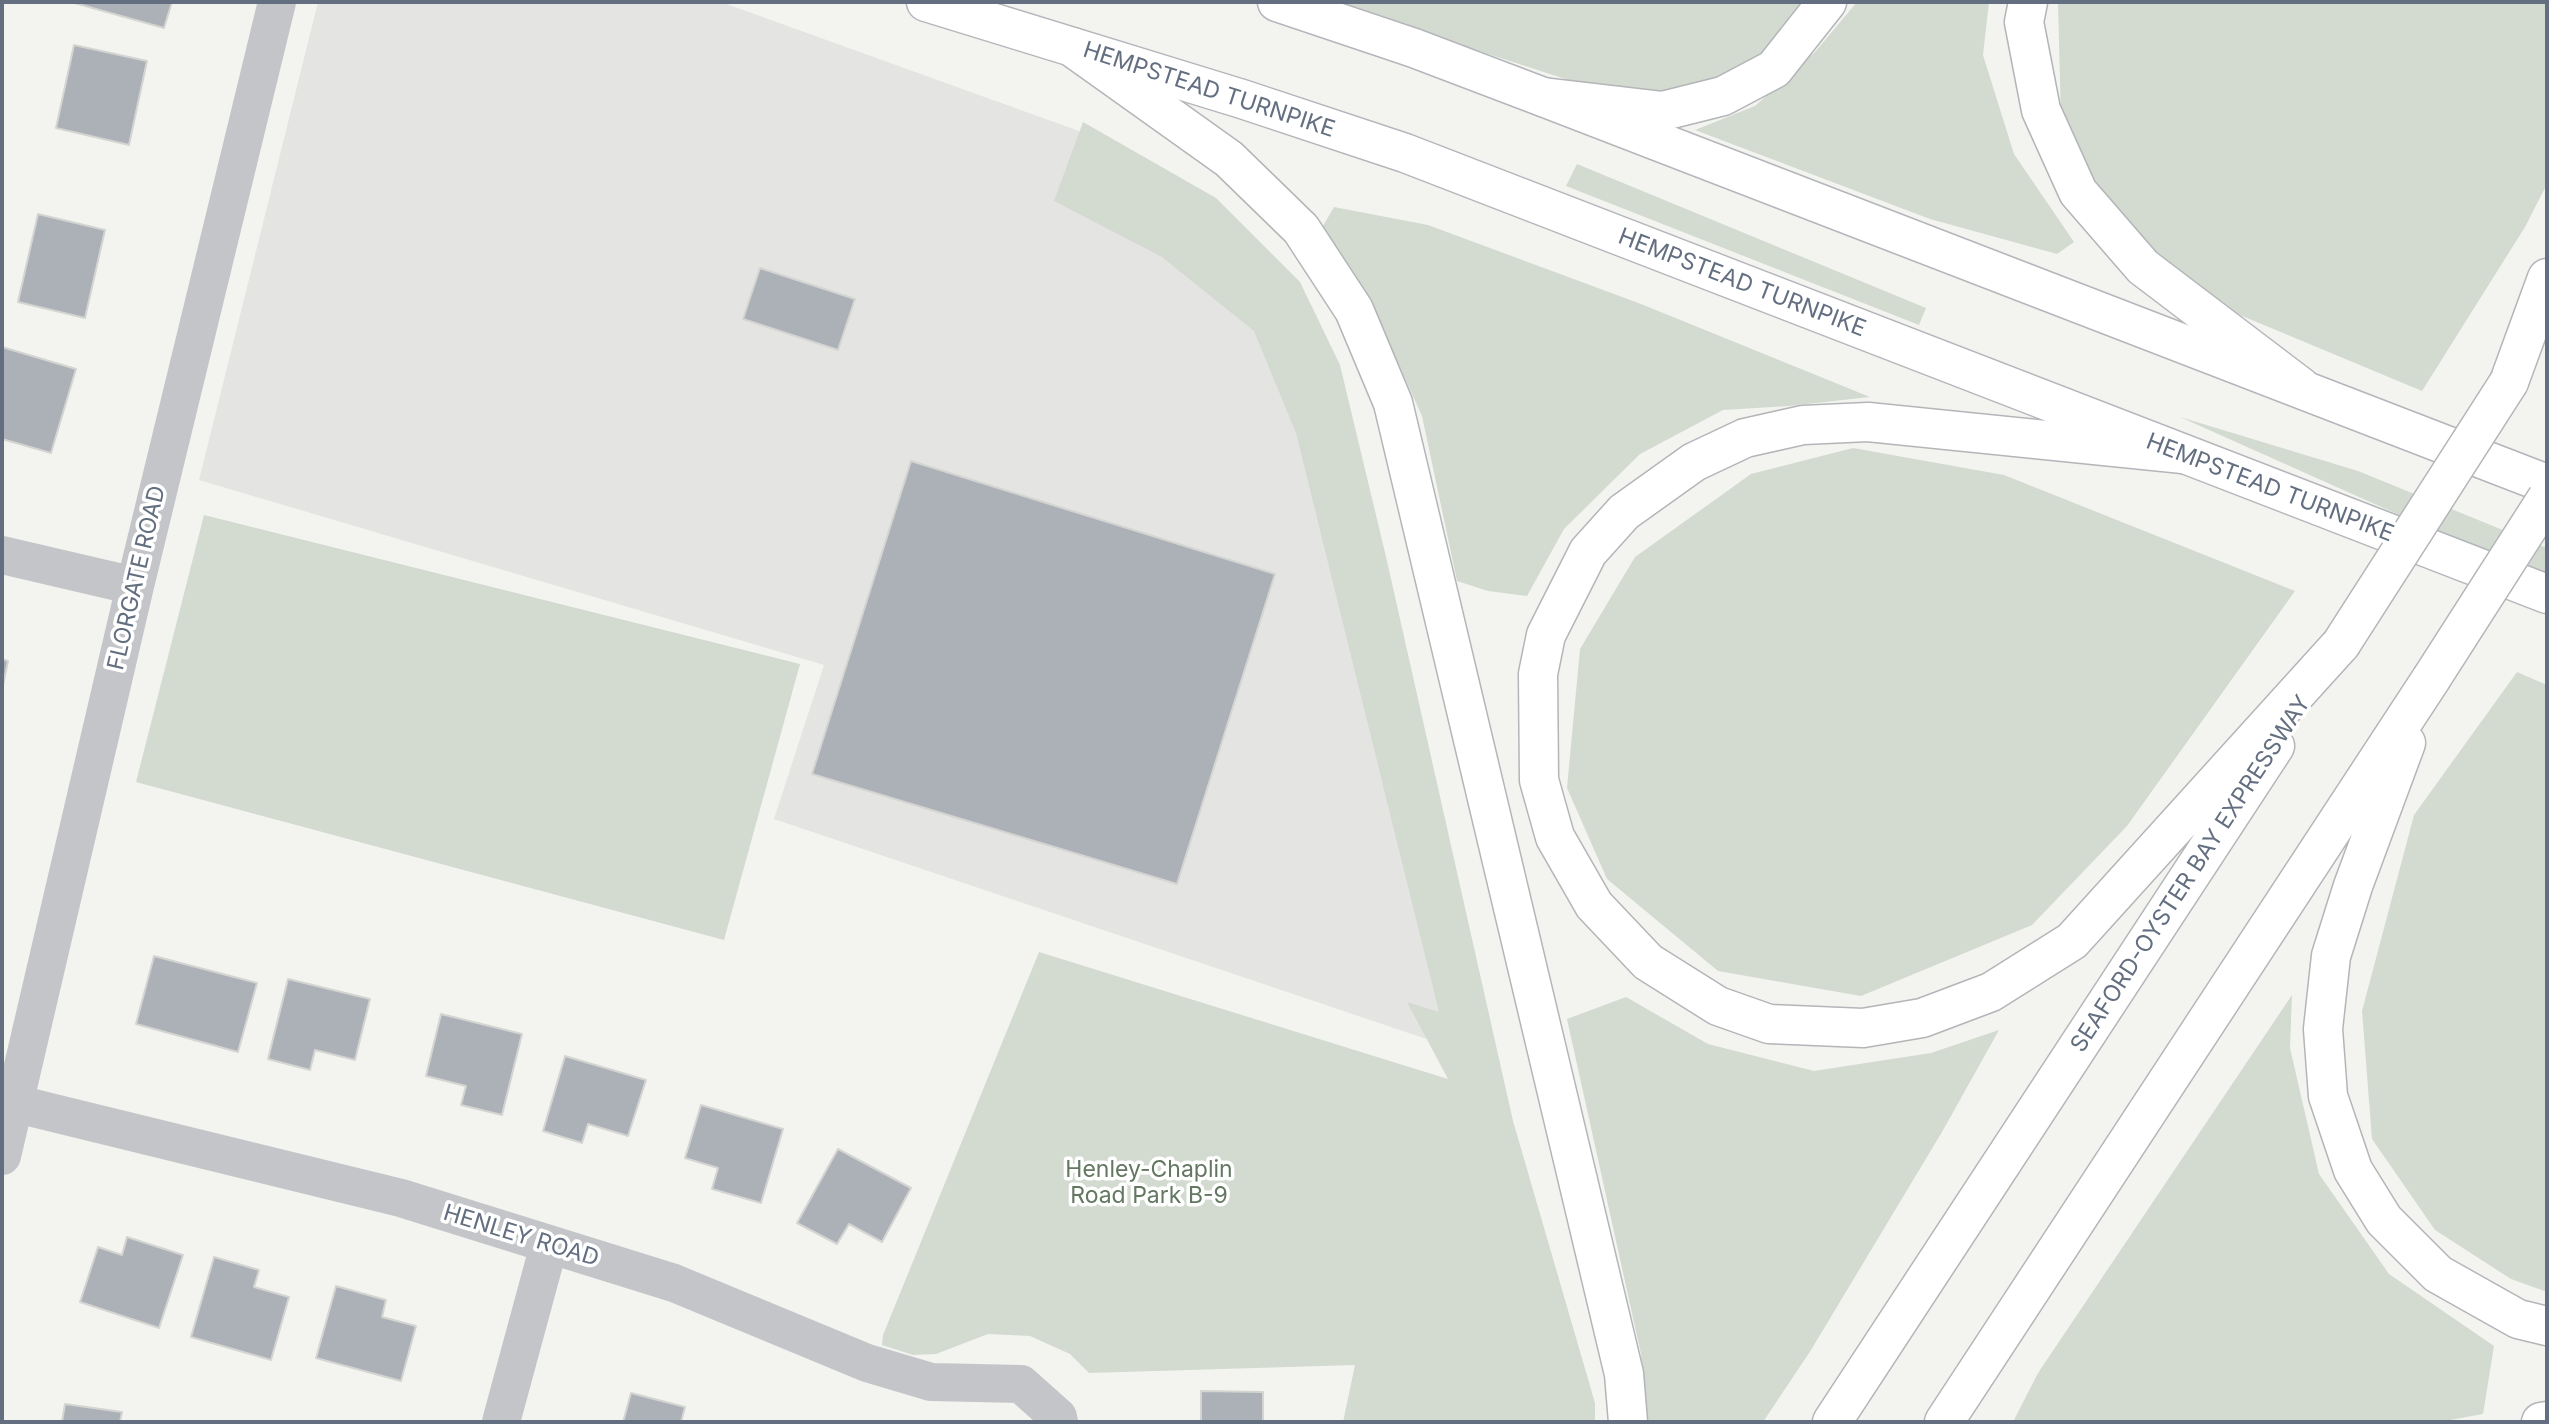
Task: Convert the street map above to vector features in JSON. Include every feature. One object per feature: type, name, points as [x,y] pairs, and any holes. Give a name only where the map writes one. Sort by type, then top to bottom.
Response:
[{"type":"main road","name":"HEMPSTEAD TURNPIKE","points":[[926,2],[1242,99],[1405,153],[2547,594]]},
{"type":"main road","points":[[1277,2],[1414,48],[1544,97],[2547,484]]},
{"type":"main road","points":[[1544,97],[1662,111],[1723,96],[1774,69],[1827,2]]},
{"type":"main road","points":[[2028,2],[2024,22],[2041,110],[2078,192],[2143,267],[2301,387]]},
{"type":"main road","points":[[1072,47],[1229,159],[1301,229],[1354,310],[1393,403],[1623,1374],[1628,1422]]},
{"type":"main road","points":[[2509,382],[2547,278]]},
{"type":"main road","name":"SEAFORD-OYSTER BAY EXPRESSWAY","points":[[1832,1422],[2342,644],[2547,324]]},
{"type":"main road","points":[[2183,454],[1868,422],[1802,425],[1745,438],[1694,463],[1624,512],[1588,552],[1546,635],[1538,674],[1539,780],[1555,837],[1594,905],[1648,962],[1718,1006],[1756,1020],[1769,1024],[1863,1028],[1922,1018],[1991,992],[2072,942],[2342,644]]},
{"type":"main road","points":[[1944,1422],[2547,498]]},
{"type":"main road","points":[[2431,679],[2353,886],[2331,956],[2323,1029],[2329,1096],[2353,1170],[2384,1220],[2438,1274],[2518,1319],[2547,1326]]},
{"type":"main road","points":[[2541,1422],[2547,1421]]},
{"type":"street","name":"FLORGATE ROAD","points":[[2,1156],[135,586],[277,2]]},
{"type":"street","points":[[2,555],[135,586]]},
{"type":"street","name":"HENLEY ROAD","points":[[13,1103],[401,1198],[674,1283],[867,1363],[931,1382],[1021,1384],[1058,1417],[1059,1422]]},
{"type":"street","points":[[501,1422],[549,1245]]},
{"type":"shaded area","points":[[318,2],[721,2],[1079,131],[1180,179],[1288,347],[1474,1055],[774,819],[824,665],[199,480]]},
{"type":"green space","points":[[1329,2],[1803,2],[1757,64],[1687,91],[1608,93]]},
{"type":"green space","points":[[1857,2],[1989,2],[1983,55],[2014,154],[2074,242],[2057,254],[1930,219],[1695,130],[1755,106],[1815,52]]},
{"type":"green space","points":[[2058,2],[2547,2],[2547,184],[2525,227],[2422,391],[2204,300],[2108,213],[2061,121]]},
{"type":"green space","name":"Henley-Chaplin Road Park B-9","points":[[1083,122],[1216,198],[1300,282],[1340,365],[1513,1121],[1595,1403],[1595,1422],[1343,1422],[1355,1365],[1089,1373],[1070,1354],[1030,1336],[988,1334],[936,1354],[913,1355],[882,1345],[883,1335],[1039,952],[1448,1079],[1407,1002],[1439,1012],[1296,433],[1254,331],[1162,257],[1054,201]]},
{"type":"green space","points":[[1577,164],[1926,308],[1919,325],[1566,186]]},
{"type":"green space","points":[[1334,207],[1428,225],[1641,304],[1870,397],[1723,410],[1640,454],[1564,529],[1527,596],[1488,591],[1457,581],[1422,416],[1370,301],[1320,231]]},
{"type":"green space","points":[[2180,417],[2358,471],[2547,548],[2547,581]]},
{"type":"green space","points":[[1853,448],[2004,475],[2295,591],[2127,826],[2032,925],[1861,996],[1718,971],[1607,879],[1567,788],[1580,649],[1635,557],[1751,474]]},
{"type":"green space","points":[[204,515],[800,664],[724,940],[136,782]]},
{"type":"green space","points":[[2517,672],[2547,685],[2547,1292],[2511,1279],[2435,1230],[2372,1139],[2362,1011],[2414,815]]},
{"type":"green space","points":[[2292,995],[2290,1048],[2319,1174],[2389,1274],[2494,1346],[2483,1414],[2439,1422],[2013,1422],[2038,1373]]},
{"type":"green space","points":[[1626,997],[1708,1044],[1814,1071],[1931,1053],[1999,1030],[1942,1132],[1811,1350],[1763,1422],[1647,1422],[1641,1354],[1567,1019]]},
{"type":"building","points":[[71,2],[172,2],[164,28]]},
{"type":"building","points":[[74,45],[147,61],[129,145],[56,128]]},
{"type":"building","points":[[38,214],[105,230],[85,318],[18,302]]},
{"type":"building","points":[[760,268],[855,299],[838,350],[743,319]]},
{"type":"building","points":[[2,347],[76,369],[51,453],[2,439]]},
{"type":"building","points":[[911,461],[1275,574],[1177,884],[812,774]]},
{"type":"building","points":[[2,659],[8,661],[2,690]]},
{"type":"building","points":[[154,956],[257,983],[238,1052],[136,1024]]},
{"type":"building","points":[[288,979],[370,999],[355,1060],[315,1050],[310,1070],[268,1059]]},
{"type":"building","points":[[441,1014],[522,1034],[502,1115],[461,1105],[466,1086],[426,1076]]},
{"type":"building","points":[[565,1056],[646,1080],[628,1136],[588,1124],[582,1143],[543,1131]]},
{"type":"building","points":[[701,1105],[783,1129],[761,1203],[712,1189],[718,1168],[685,1158]]},
{"type":"building","points":[[838,1149],[911,1188],[882,1242],[849,1224],[837,1244],[797,1223]]},
{"type":"building","points":[[127,1237],[183,1255],[159,1328],[80,1302],[98,1247],[122,1255]]},
{"type":"building","points":[[214,1257],[259,1270],[254,1287],[289,1297],[271,1360],[191,1337]]},
{"type":"building","points":[[336,1286],[386,1300],[382,1317],[416,1326],[401,1381],[316,1358]]},
{"type":"building","points":[[1201,1391],[1263,1392],[1263,1422],[1201,1422]]},
{"type":"building","points":[[631,1393],[685,1407],[681,1422],[623,1422]]},
{"type":"building","points":[[65,1404],[122,1412],[120,1422],[62,1422]]}]
